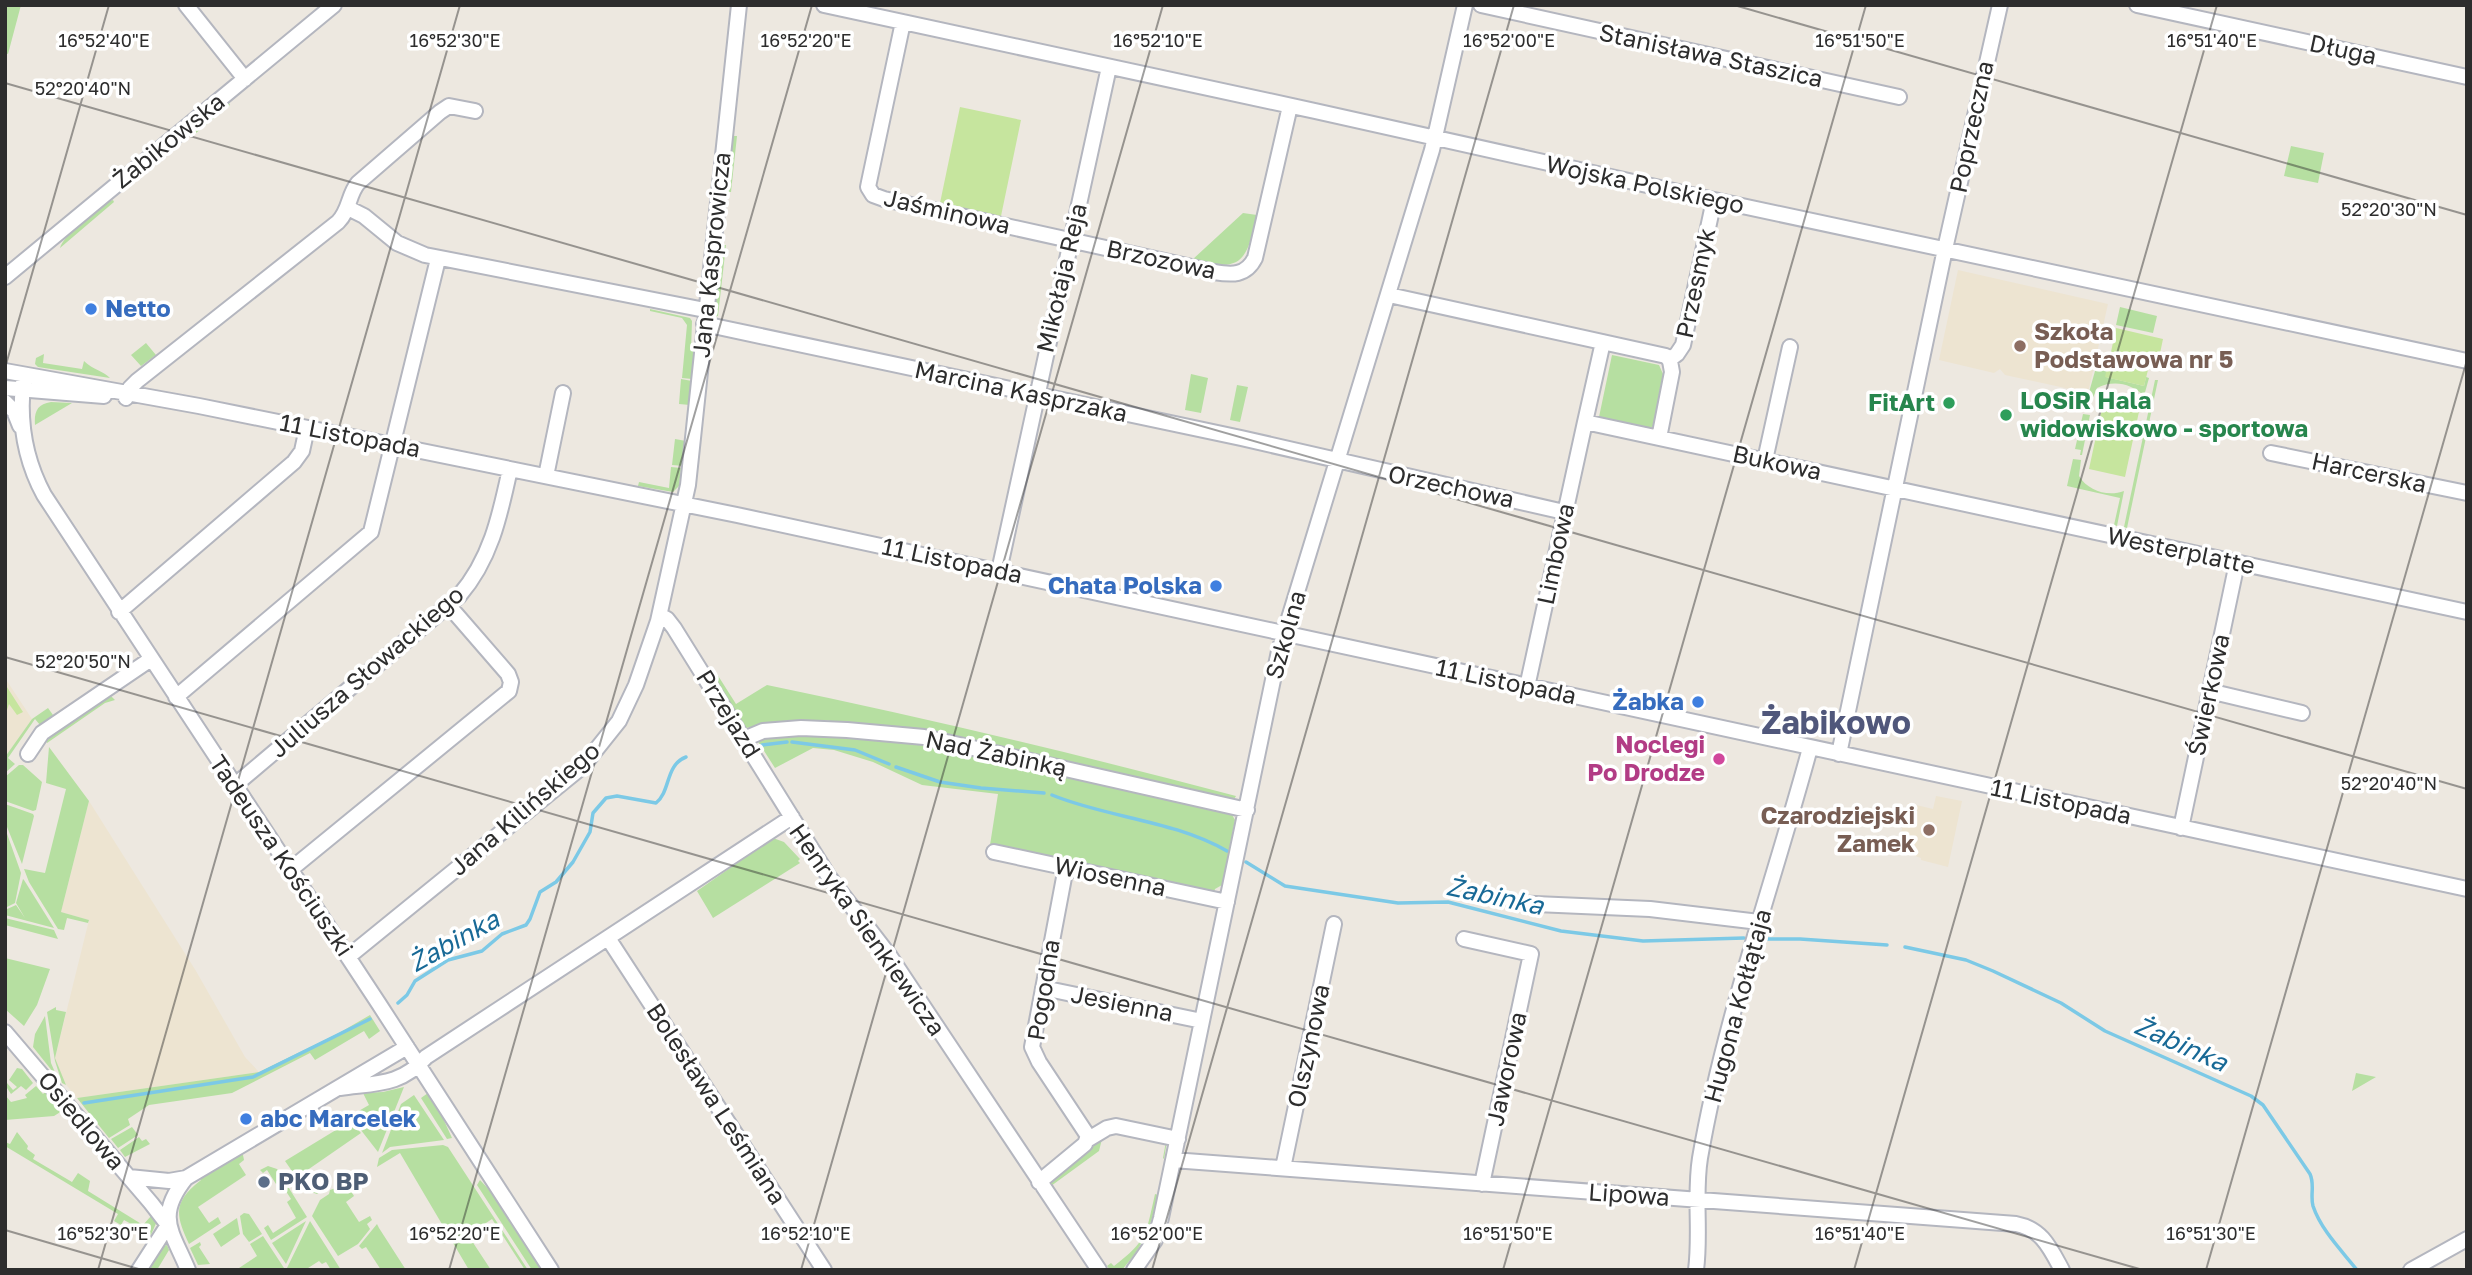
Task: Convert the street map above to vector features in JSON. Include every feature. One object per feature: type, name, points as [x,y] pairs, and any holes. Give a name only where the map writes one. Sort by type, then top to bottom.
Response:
[{"type":"street","points":[[186,5],[245,79]]},
{"type":"street","name":"Żabikowska","points":[[5,277],[334,5]]},
{"type":"street","name":"Jana Kasprowicza","points":[[684,505],[739,5]]},
{"type":"street","name":"Wojska Polskiego","points":[[824,5],[901,30],[1109,67],[2467,361]]},
{"type":"street","name":"Szkolna","points":[[1134,1270],[1151,1247],[1157,1233],[1279,651],[1435,138],[1465,5]]},
{"type":"street","name":"Stanisława Staszica","points":[[1481,5],[1899,97]]},
{"type":"street","name":"Poprzeczna","points":[[1945,249],[2000,5]]},
{"type":"street","name":"Długa","points":[[2137,5],[2467,76]]},
{"type":"street","name":"Jaśminowa","points":[[901,30],[868,187],[873,195],[1071,240]]},
{"type":"street","name":"Mikołaja Reja","points":[[999,571],[1109,67]]},
{"type":"street","name":"Brzozowa","points":[[1071,240],[1228,275],[1241,273],[1255,258],[1290,106]]},
{"type":"street","points":[[127,395],[137,381],[338,222],[348,208],[358,183],[444,109],[455,107],[475,111]]},
{"type":"street","name":"Przesmyk","points":[[1669,360],[1683,345],[1714,200]]},
{"type":"street","name":"Marcina Kasprzaka","points":[[348,208],[364,216],[397,243],[438,258],[466,261],[1036,395],[1339,460]]},
{"type":"street","points":[[1839,754],[1945,249]]},
{"type":"street","points":[[176,697],[368,536],[373,527],[438,258]]},
{"type":"street","points":[[1389,295],[1660,354],[1669,360],[1672,372],[1660,438]]},
{"type":"street","points":[[1585,422],[1603,342]]},
{"type":"street","points":[[1765,460],[1790,347]]},
{"type":"street","name":"11 Listopada","points":[[5,371],[127,395]]},
{"type":"street","name":"Tadeusza Kościuszki","points":[[24,375],[24,437]]},
{"type":"street","name":"11 Listopada","points":[[5,388],[154,397],[393,444],[999,571],[2467,889]]},
{"type":"street","points":[[546,476],[563,393]]},
{"type":"street","name":"Tadeusza Kościuszki","points":[[5,402],[14,411],[30,464],[44,495],[407,1046],[551,1270]]},
{"type":"street","name":"Bukowa","points":[[1585,422],[1895,489]]},
{"type":"street","name":"Limbowa","points":[[1527,687],[1585,422]]},
{"type":"street","points":[[119,612],[294,463],[302,451],[307,428]]},
{"type":"street","name":"Harcerska","points":[[2271,453],[2467,493]]},
{"type":"street","name":"Orzechowa","points":[[1339,460],[1564,512]]},
{"type":"street","name":"Juliusza Słowackiego","points":[[234,786],[449,606],[472,579],[489,548],[510,469]]},
{"type":"street","name":"Westerplatte","points":[[1895,489],[2467,612]]},
{"type":"street","name":"Jana Kilińskiego","points":[[348,957],[575,772],[595,753],[619,721],[631,698],[660,615],[684,505]]},
{"type":"street","name":"Świerkowa","points":[[2181,828],[2237,563]]},
{"type":"street","points":[[290,870],[509,691],[511,682],[508,674],[449,606]]},
{"type":"street","name":"Przejazd","points":[[660,615],[674,628],[792,817]]},
{"type":"street","points":[[28,754],[42,733],[151,659]]},
{"type":"street","points":[[2210,691],[2302,713]]},
{"type":"street","name":"Nad Żabinką","points":[[744,739],[771,730],[815,728],[924,737],[1247,810]]},
{"type":"street","name":"Hugona Kołłątaja","points":[[1696,1270],[1699,1166],[1707,1122],[1738,996],[1810,748]]},
{"type":"street","name":"Henryka Sienkiewicza","points":[[340,1088],[394,1081],[419,1066],[426,1057],[792,817],[829,877],[889,955],[1099,1270]]},
{"type":"street","name":"Wiosenna","points":[[994,852],[1227,902]]},
{"type":"street","name":"Pogodna","points":[[1066,867],[1032,1042],[1033,1051],[1084,1127],[1087,1140]]},
{"type":"street","points":[[1513,903],[1650,909],[1759,922]]},
{"type":"street","name":"Olszynowa","points":[[1283,1168],[1334,924]]},
{"type":"street","name":"Bolesława Leśmiana","points":[[608,938],[824,1270]]},
{"type":"street","name":"Jaworowa","points":[[1464,939],[1531,954],[1482,1184]]},
{"type":"street","name":"Jesienna","points":[[1043,988],[1202,1020]]},
{"type":"street","name":"Osiedlowa","points":[[5,1032],[168,1226],[188,1270]]},
{"type":"street","points":[[129,1177],[169,1181],[186,1178],[407,1046]]},
{"type":"street","points":[[1039,1182],[1087,1140],[1107,1128],[1116,1126],[1178,1139]]},
{"type":"street","name":"Lipowa","points":[[1173,1160],[2016,1224],[2031,1228],[2041,1235],[2062,1270]]},
{"type":"street","points":[[139,1270],[168,1226],[173,1199],[186,1178]]},
{"type":"street","points":[[2411,1270],[2467,1239]]},
{"type":"shaded area","name":"Szkoła Podstawowa nr 5","points":[[1958,270],[2108,304],[2088,393],[2005,375],[2000,369],[1994,373],[1939,360]]},
{"type":"shaded area","points":[[5,678],[32,719],[5,757]]},
{"type":"shaded area","name":"Czarodziejski Zamek","points":[[1936,796],[1962,801],[1948,867],[1897,850],[1908,803],[1933,809]]},
{"type":"shaded area","points":[[89,801],[196,971],[245,1057],[259,1072],[77,1098],[64,1082],[55,1058],[89,920],[61,912]]},
{"type":"green space","points":[[5,5],[21,5],[8,54],[5,53]]},
{"type":"green space","points":[[227,102],[229,106],[193,133],[194,129]]},
{"type":"green space","points":[[960,107],[1021,120],[1001,216],[940,203]]},
{"type":"green space","points":[[737,136],[731,192],[726,192],[730,137]]},
{"type":"green space","points":[[2291,146],[2324,153],[2318,183],[2284,176]]},
{"type":"green space","points":[[113,200],[114,202],[60,248],[82,220]]},
{"type":"green space","points":[[1243,213],[1257,215],[1249,244],[1239,260],[1222,265],[1192,260]]},
{"type":"green space","points":[[720,245],[726,245],[718,316],[713,317],[711,313]]},
{"type":"green space","points":[[2120,307],[2157,316],[2153,333],[2116,325]]},
{"type":"green space","points":[[650,309],[690,318],[692,321],[691,351],[695,351],[692,379],[682,378],[687,325],[682,318]]},
{"type":"green space","points":[[2116,328],[2163,339],[2158,363],[2111,352]]},
{"type":"green space","points":[[146,343],[156,355],[141,366],[131,355]]},
{"type":"green space","points":[[2110,353],[2150,362],[2144,386],[2105,377]]},
{"type":"green space","points":[[44,354],[43,363],[82,369],[84,361],[110,378],[38,367],[35,364],[36,358]]},
{"type":"green space","points":[[1612,355],[1659,365],[1663,374],[1653,426],[1649,429],[1599,417]]},
{"type":"green space","points":[[2097,364],[2107,367],[2106,377],[2144,386],[2146,377],[2149,378],[2144,396],[2128,386],[2109,384],[2097,388],[2090,405],[2086,403]]},
{"type":"green space","points":[[1191,374],[1208,378],[1201,413],[1185,410]]},
{"type":"green space","points":[[681,379],[692,381],[690,405],[679,404]]},
{"type":"green space","points":[[2155,380],[2158,380],[2127,528],[2124,527]]},
{"type":"green space","points":[[1237,385],[1248,387],[1240,422],[1230,420]]},
{"type":"green space","points":[[2104,399],[2140,407],[2125,477],[2089,469]]},
{"type":"green space","points":[[51,402],[72,403],[35,425],[37,409]]},
{"type":"green space","points":[[2083,414],[2090,415],[2080,455],[2081,450],[2075,449]]},
{"type":"green space","points":[[675,439],[686,441],[684,466],[672,465]]},
{"type":"green space","points":[[2073,459],[2081,460],[2079,476],[2088,486],[2111,493],[2124,491],[2117,526],[2114,525],[2120,498],[2067,486]]},
{"type":"green space","points":[[671,467],[681,468],[679,486],[673,492],[638,486],[639,482],[669,488]]},
{"type":"green space","points":[[717,674],[736,704],[767,685],[1002,737],[1236,796],[1233,801],[825,720],[782,722],[746,728],[713,680]]},
{"type":"green space","points":[[5,684],[23,712],[17,715],[9,704],[5,716]]},
{"type":"green space","points":[[110,695],[115,700],[105,703],[47,743],[44,738]]},
{"type":"green space","points":[[48,708],[53,715],[40,725],[35,719],[8,758],[15,764],[5,773],[5,757],[32,719]]},
{"type":"green space","points":[[796,733],[916,740],[1231,813],[1235,820],[1222,885],[1215,889],[1214,893],[990,845],[998,794],[922,785],[873,762],[834,750],[813,748],[775,768],[757,740]]},
{"type":"green space","points":[[49,747],[89,801],[61,912],[89,920],[88,923],[67,918],[64,930],[58,929],[24,869],[45,873],[66,789],[46,783]]},
{"type":"green space","points":[[19,765],[23,765],[42,782],[36,810],[5,801],[5,777]]},
{"type":"green space","points":[[5,804],[34,816],[22,864],[5,822]]},
{"type":"green space","points":[[5,828],[21,873],[15,903],[5,908]]},
{"type":"green space","points":[[773,838],[784,842],[800,859],[800,863],[713,918],[697,891],[750,854],[748,852]]},
{"type":"green space","points":[[23,879],[54,928],[5,915],[5,910],[16,905],[25,918],[16,903]]},
{"type":"green space","points":[[5,918],[54,930],[58,939],[5,925]]},
{"type":"green space","points":[[5,958],[50,969],[37,1005],[24,1026],[5,1009]]},
{"type":"green space","points":[[56,1007],[56,1010],[66,1012],[55,1058],[66,1085],[62,1083],[55,1061],[47,1012]]},
{"type":"green space","points":[[370,1015],[380,1031],[369,1039],[364,1031],[315,1060],[310,1053],[232,1093],[149,1105],[128,1119],[130,1125],[109,1138],[77,1098],[259,1072]]},
{"type":"green space","points":[[45,1016],[51,1063],[57,1077],[33,1047],[35,1034]]},
{"type":"green space","points":[[17,1068],[22,1069],[33,1083],[26,1090],[21,1086],[11,1094],[5,1085],[7,1083],[13,1090],[17,1087],[9,1080]]},
{"type":"green space","points":[[2356,1073],[2376,1077],[2352,1091]]},
{"type":"green space","points":[[36,1086],[62,1111],[54,1116],[5,1120],[5,1095],[11,1102],[27,1098],[25,1095]]},
{"type":"green space","points":[[404,1087],[378,1152],[350,1116],[369,1105],[363,1093]]},
{"type":"green space","points":[[428,1093],[452,1138],[447,1139],[421,1098]]},
{"type":"green space","points":[[414,1095],[444,1140],[390,1147],[382,1153],[401,1104]]},
{"type":"green space","points":[[349,1122],[361,1133],[306,1171],[318,1189],[326,1184],[328,1186],[317,1194],[300,1188],[301,1184],[285,1161]]},
{"type":"green space","points":[[132,1127],[138,1135],[118,1148],[111,1139]]},
{"type":"green space","points":[[1118,1129],[1167,1141],[1164,1159],[1166,1141],[1119,1131],[1103,1135],[1099,1151],[1051,1186],[1050,1179],[1053,1175],[1084,1148],[1101,1136],[1110,1131]]},
{"type":"green space","points":[[17,1132],[28,1146],[27,1149],[35,1155],[33,1159],[72,1182],[78,1173],[90,1181],[88,1191],[143,1225],[151,1216],[157,1221],[151,1235],[124,1220],[121,1225],[114,1221],[118,1214],[5,1146],[5,1142],[10,1144]]},
{"type":"green space","points":[[139,1137],[150,1144],[125,1157],[120,1150]]},
{"type":"green space","points":[[443,1145],[448,1147],[528,1270],[525,1270],[492,1219],[468,1235],[491,1270],[469,1270],[400,1153],[377,1167],[379,1158],[392,1150]]},
{"type":"green space","points":[[238,1153],[243,1155],[244,1160],[239,1164],[246,1175],[198,1207],[209,1223],[218,1217],[221,1223],[189,1244],[179,1216],[181,1202],[201,1180],[199,1176]]},
{"type":"green space","points":[[268,1166],[277,1169],[307,1217],[271,1240],[264,1228],[268,1225],[273,1233],[296,1218],[287,1202],[291,1199],[280,1182],[276,1184],[267,1170],[263,1173],[260,1170]]},
{"type":"green space","points":[[359,1172],[369,1175],[349,1188],[354,1196],[346,1202],[359,1222],[370,1216],[372,1220],[367,1224],[370,1229],[358,1244],[338,1256],[312,1216],[320,1200],[329,1194],[330,1190],[339,1187],[338,1185]]},
{"type":"green space","points":[[480,1180],[495,1196],[543,1270],[532,1270],[477,1185]]},
{"type":"green space","points":[[1155,1194],[1158,1195],[1149,1227],[1136,1252],[1122,1270],[1110,1270],[1107,1266],[1111,1263],[1114,1266],[1133,1250],[1144,1236]]},
{"type":"green space","points":[[249,1214],[262,1234],[249,1242],[243,1234],[240,1216]]},
{"type":"green space","points":[[237,1218],[240,1234],[221,1247],[213,1234]]},
{"type":"green space","points":[[306,1221],[286,1264],[272,1243]]},
{"type":"green space","points":[[310,1221],[341,1270],[331,1270],[326,1262],[322,1264],[319,1261],[305,1270],[286,1270]]},
{"type":"green space","points":[[377,1224],[406,1270],[381,1270],[366,1247],[362,1249],[359,1246]]},
{"type":"green space","points":[[263,1236],[283,1270],[236,1270],[257,1256],[250,1244]]},
{"type":"green space","points":[[200,1242],[199,1247],[210,1264],[198,1265],[190,1248]]},
{"type":"green space","points":[[167,1245],[169,1250],[157,1270],[145,1270],[163,1246]]},
{"type":"waterway","name":"Żabinka","points":[[762,745],[787,742]]},
{"type":"waterway","name":"Żabinka","points":[[792,742],[855,750],[889,764]]},
{"type":"waterway","name":"Żabinka","points":[[398,1003],[407,995],[415,981],[448,960],[482,951],[502,934],[526,925],[540,892],[556,882],[573,862],[590,832],[593,813],[606,798],[617,796],[656,803],[664,792],[671,772],[679,761],[686,757]]},
{"type":"waterway","name":"Żabinka","points":[[896,767],[940,782],[1044,793]]},
{"type":"waterway","name":"Żabinka","points":[[1052,795],[1185,832],[1227,851]]},
{"type":"waterway","name":"Żabinka","points":[[1246,862],[1285,886],[1398,903],[1448,902],[1561,931],[1643,941],[1744,938]]},
{"type":"waterway","name":"Żabinka","points":[[1763,939],[1887,945]]},
{"type":"waterway","name":"Żabinka","points":[[1905,947],[1966,960],[1993,971],[2061,1003],[2105,1031],[2251,1096],[2263,1105],[2310,1174],[2312,1202],[2317,1215],[2332,1240],[2357,1270]]},
{"type":"waterway","name":"Żabinka","points":[[84,1103],[253,1077],[370,1019]]},
{"type":"place","name":"Netto","points":[[91,309]]},
{"type":"place","name":"Szkoła Podstawowa nr 5","points":[[2020,346]]},
{"type":"place","name":"FitArt","points":[[1949,403]]},
{"type":"place","name":"LOSiR Hala widowiskowo - sportowa","points":[[2006,415]]},
{"type":"place","name":"Chata Polska","points":[[1216,586]]},
{"type":"place","name":"Żabka","points":[[1698,702]]},
{"type":"place","name":"Noclegi Po Drodze","points":[[1719,759]]},
{"type":"place","name":"Czarodziejski Zamek","points":[[1929,830]]},
{"type":"place","name":"abc Marcelek","points":[[246,1119]]},
{"type":"place","name":"PKO BP","points":[[264,1182]]},
{"type":"district","name":"Żabikowo","points":[[1836,723]]}]
